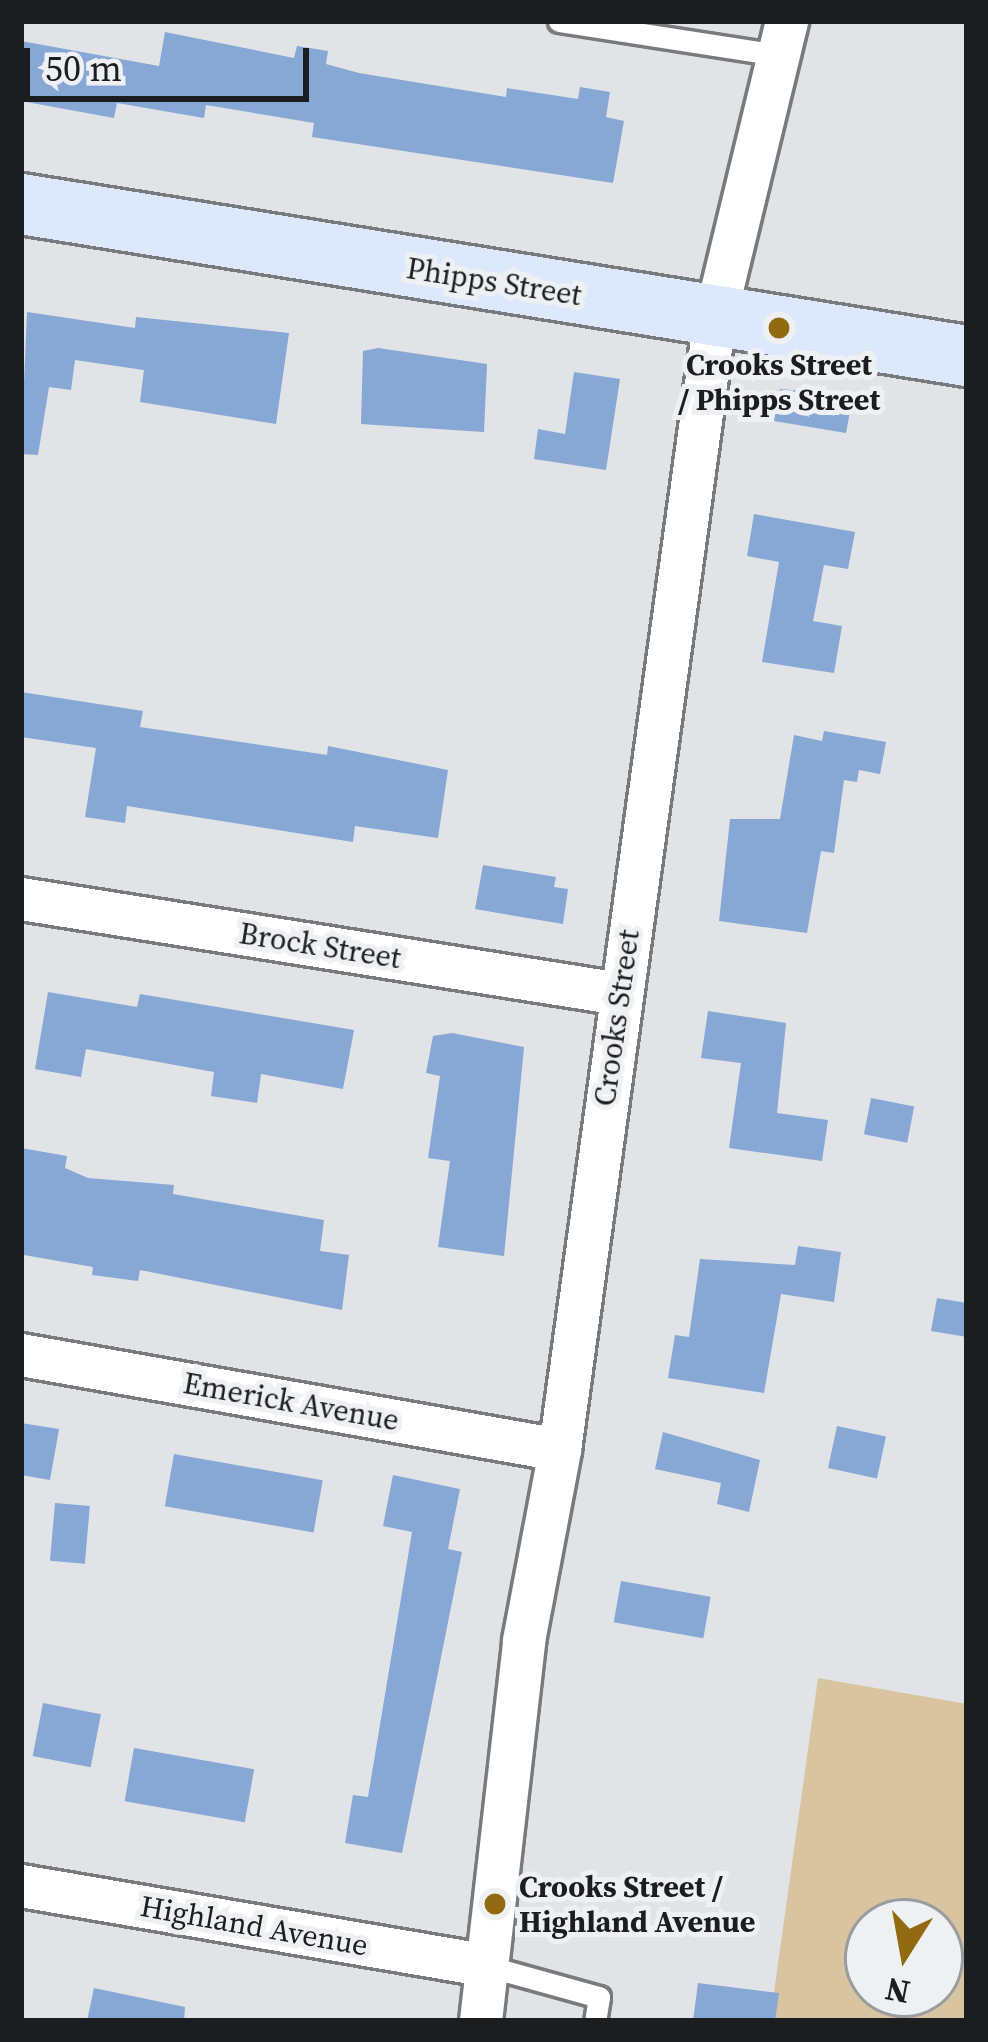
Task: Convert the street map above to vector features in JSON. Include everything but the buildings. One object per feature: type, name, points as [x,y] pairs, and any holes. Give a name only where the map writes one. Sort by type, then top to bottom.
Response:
[{"type":"main road","name":"Phipps Street","points":[[21,204],[967,356]]},
{"type":"street","name":"Crooks Street","points":[[481,2021],[524,1641],[560,1450],[716,319],[782,38]]},
{"type":"street","name":"Brock Street","points":[[21,898],[620,994]]},
{"type":"street","name":"Emerick Avenue","points":[[21,1355],[560,1450]]},
{"type":"street","name":"Highland Avenue","points":[[21,1886],[488,1966]]},
{"type":"lane","points":[[559,21],[782,38]]},
{"type":"lane","points":[[488,1966],[599,1997],[595,2021]]},
{"type":"shaded area","points":[[818,1678],[967,1704],[967,2021],[770,2021]]},
{"type":"place","name":"Crooks Street / Phipps Street","points":[[779,328]]},
{"type":"place","name":"Crooks Street / Highland Avenue","points":[[495,1904]]}]
